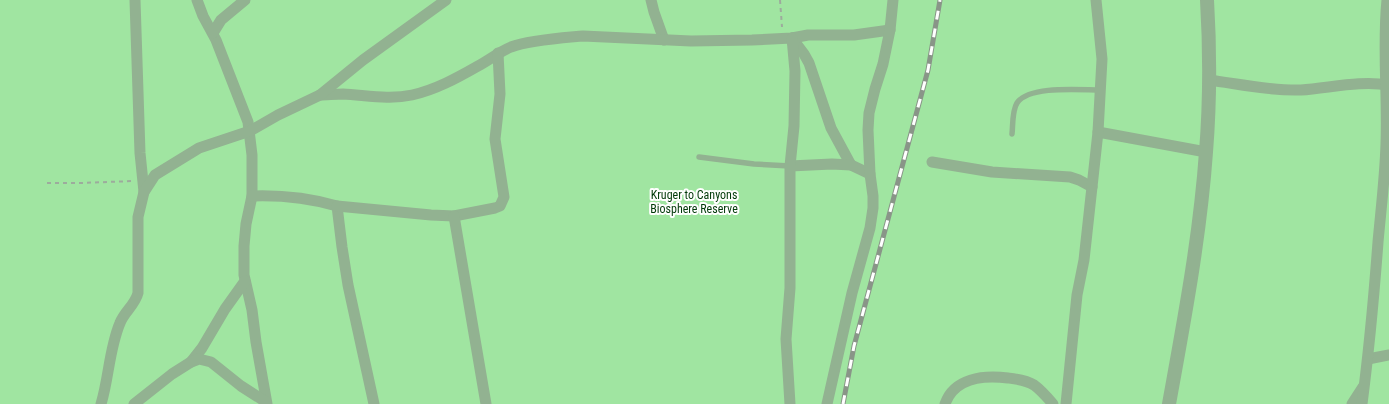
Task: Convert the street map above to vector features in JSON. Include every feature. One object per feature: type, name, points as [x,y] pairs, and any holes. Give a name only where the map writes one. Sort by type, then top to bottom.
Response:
[{"type":"street","points":[[101,404],[108,365],[120,323],[138,293],[138,216],[144,186],[140,153],[135,0]]},
{"type":"street","points":[[197,0],[203,16],[213,33],[242,105],[250,131],[252,196],[246,224],[244,246],[245,280],[266,403]]},
{"type":"street","points":[[213,33],[221,20],[245,0]]},
{"type":"street","points":[[144,186],[155,175],[192,152],[212,143],[250,131],[320,95],[363,60],[446,0]]},
{"type":"street","points":[[651,0],[664,40]]},
{"type":"street","points":[[827,404],[850,302],[870,228],[873,196],[870,174],[869,113],[883,64],[890,30],[893,0]]},
{"type":"street","points":[[1066,404],[1077,295],[1084,260],[1098,132],[1102,59],[1096,0]]},
{"type":"street","points":[[1169,404],[1199,219],[1206,152],[1209,80],[1207,0]]},
{"type":"street","points":[[1362,404],[1384,223],[1388,85],[1384,35],[1387,0]]},
{"type":"street","points":[[320,95],[342,94],[400,97],[412,95],[449,82],[498,53],[512,47],[527,43],[576,37],[752,40],[808,35],[854,35],[890,30]]},
{"type":"street","points":[[788,38],[804,54],[809,63],[831,128],[851,166]]},
{"type":"street","points":[[788,38],[795,72],[794,126],[790,166],[790,288],[786,339],[790,404]]},
{"type":"street","points":[[252,196],[274,195],[316,200],[337,206],[454,216],[500,206],[503,201],[503,190],[494,139],[500,94],[498,53]]},
{"type":"street","points":[[1209,80],[1301,90],[1343,85],[1388,85]]},
{"type":"street","points":[[1098,132],[1206,152]]},
{"type":"street","points":[[932,162],[992,172],[1070,177],[1092,187]]},
{"type":"street","points":[[790,166],[832,164],[851,166],[870,174]]},
{"type":"street","points":[[337,206],[348,285],[374,404]]},
{"type":"street","points":[[454,216],[486,404]]},
{"type":"street","points":[[134,404],[153,388],[191,362],[245,280]]},
{"type":"street","points":[[1368,359],[1389,355]]},
{"type":"street","points":[[191,362],[199,360],[211,362],[266,403]]},
{"type":"street","points":[[945,404],[955,388],[976,378],[987,376],[1019,379],[1033,384],[1053,404]]},
{"type":"street","points":[[1352,404],[1365,384]]},
{"type":"lane","points":[[1012,134],[1016,106],[1020,100],[1028,95],[1039,92],[1100,90]]},
{"type":"lane","points":[[699,157],[754,164],[790,166]]},
{"type":"path","points":[[780,0],[788,38]]},
{"type":"path","points":[[47,183],[144,186]]},
{"type":"green space","name":"Kruger to Canyons Biosphere Reserve","points":[[0,0],[1389,0],[1389,404],[0,404]]},
{"type":"railway","points":[[843,404],[854,346],[928,70],[940,0]]}]
